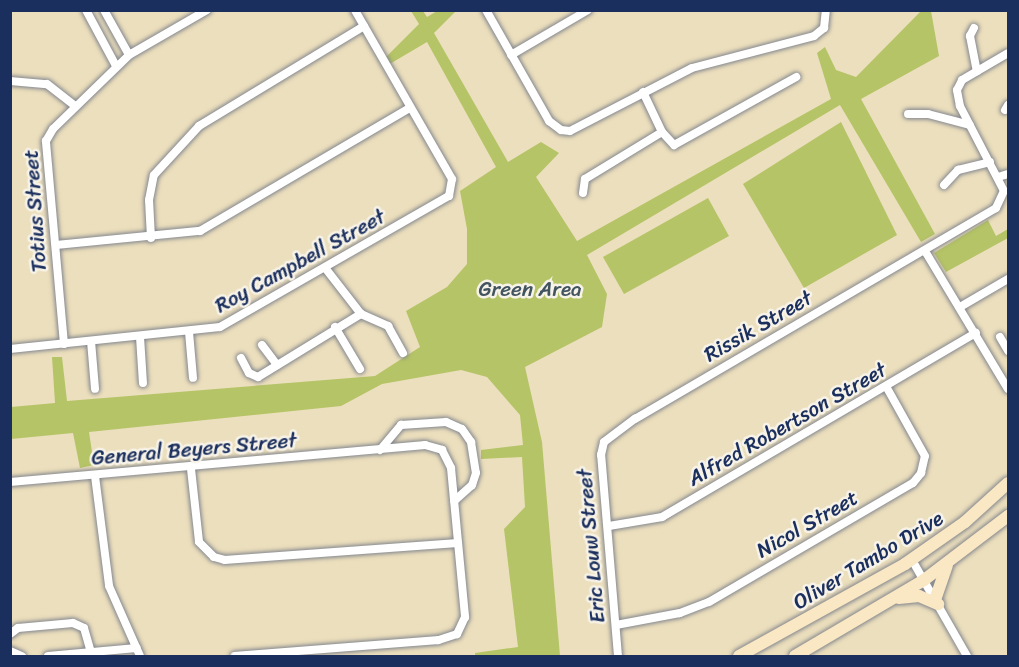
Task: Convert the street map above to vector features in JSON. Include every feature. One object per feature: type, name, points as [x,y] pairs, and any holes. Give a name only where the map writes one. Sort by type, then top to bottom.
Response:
[{"type":"street","points":[[86,10],[116,66]]},
{"type":"street","points":[[104,10],[129,55]]},
{"type":"street","name":"Totius Street","points":[[63,344],[46,141],[75,106],[129,55],[207,10]]},
{"type":"street","points":[[56,245],[151,238],[200,231],[410,108],[355,10]]},
{"type":"street","points":[[486,10],[549,121],[561,130],[570,131],[692,68],[814,36],[824,28],[826,10]]},
{"type":"street","points":[[511,56],[588,10]]},
{"type":"street","points":[[151,238],[149,200],[154,175],[199,126],[364,26]]},
{"type":"street","points":[[974,28],[970,36],[977,71]]},
{"type":"street","points":[[1008,53],[962,80],[957,90],[970,125],[998,177],[1008,174]]},
{"type":"street","points":[[644,92],[662,132],[670,143],[679,143],[796,78]]},
{"type":"street","points":[[10,81],[47,84],[75,106]]},
{"type":"street","name":"Roy Campbell Street","points":[[10,349],[189,332],[234,321],[437,205],[452,191],[452,178],[410,108]]},
{"type":"street","points":[[908,114],[928,114],[970,125]]},
{"type":"street","points":[[583,193],[585,179],[662,132]]},
{"type":"street","points":[[944,185],[958,170],[990,162]]},
{"type":"street","name":"Rissik Street","points":[[610,435],[925,251],[1001,203],[1004,191],[998,177]]},
{"type":"street","points":[[925,251],[1005,376],[1008,389]]},
{"type":"street","points":[[326,269],[361,314],[384,322],[403,353]]},
{"type":"street","points":[[960,307],[1008,279]]},
{"type":"street","points":[[241,358],[255,378],[335,327],[361,314]]},
{"type":"street","points":[[335,327],[360,369]]},
{"type":"street","points":[[189,332],[193,378]]},
{"type":"street","name":"Alfred Robertson Street","points":[[609,526],[662,517],[887,388],[976,333]]},
{"type":"street","points":[[140,337],[143,383]]},
{"type":"street","points":[[1000,337],[1008,351]]},
{"type":"street","points":[[91,341],[95,389]]},
{"type":"street","points":[[262,345],[277,366]]},
{"type":"street","name":"Nicol Street","points":[[616,625],[680,613],[709,602],[913,483],[921,474],[925,456],[887,388]]},
{"type":"street","points":[[235,657],[438,640],[458,634],[465,617],[454,501],[472,485],[476,473],[471,442],[462,429],[446,422],[401,425],[380,450]]},
{"type":"street","name":"Eric Louw Street","points":[[610,435],[601,455],[609,526],[618,657]]},
{"type":"street","name":"General Beyers Street","points":[[10,482],[191,469],[425,446],[442,450],[451,468],[454,501]]},
{"type":"street","points":[[191,469],[199,542],[214,558],[225,560],[457,543]]},
{"type":"street","points":[[48,657],[138,652],[109,586],[95,476]]},
{"type":"street","name":"Oliver Tambo Drive","points":[[739,657],[912,560],[965,522],[1008,483]]},
{"type":"street","name":"Oliver Tambo Drive","points":[[795,657],[924,580],[952,561],[1008,516]]},
{"type":"street","points":[[912,560],[968,657]]},
{"type":"street","points":[[936,602],[944,569],[952,561]]},
{"type":"street","points":[[894,598],[919,596],[936,602]]},
{"type":"street","points":[[10,634],[18,628],[73,622],[84,628],[92,654]]},
{"type":"street","points":[[10,651],[22,657]]},
{"type":"green space","name":"Green Area","points":[[411,11],[423,11],[427,17],[437,11],[456,11],[434,33],[508,162],[541,142],[559,153],[536,177],[577,241],[831,99],[817,53],[825,47],[836,70],[856,77],[921,11],[931,11],[939,56],[861,99],[935,234],[921,242],[840,105],[587,255],[607,294],[602,327],[525,367],[542,442],[560,656],[475,656],[475,653],[518,647],[504,529],[525,507],[522,457],[481,459],[481,450],[523,445],[520,415],[487,377],[461,370],[382,384],[341,406],[89,432],[94,465],[80,468],[73,433],[11,439],[11,407],[55,403],[52,357],[62,357],[67,401],[375,376],[420,347],[406,311],[447,287],[467,264],[467,229],[460,191],[496,167],[427,42],[388,65],[384,59],[419,24]]},
{"type":"green space","points":[[841,122],[897,235],[804,288],[743,184]]},
{"type":"green space","points":[[708,198],[729,236],[624,294],[603,257]]},
{"type":"green space","points":[[988,220],[996,236],[1008,229],[1008,238],[946,272],[934,253]]}]
